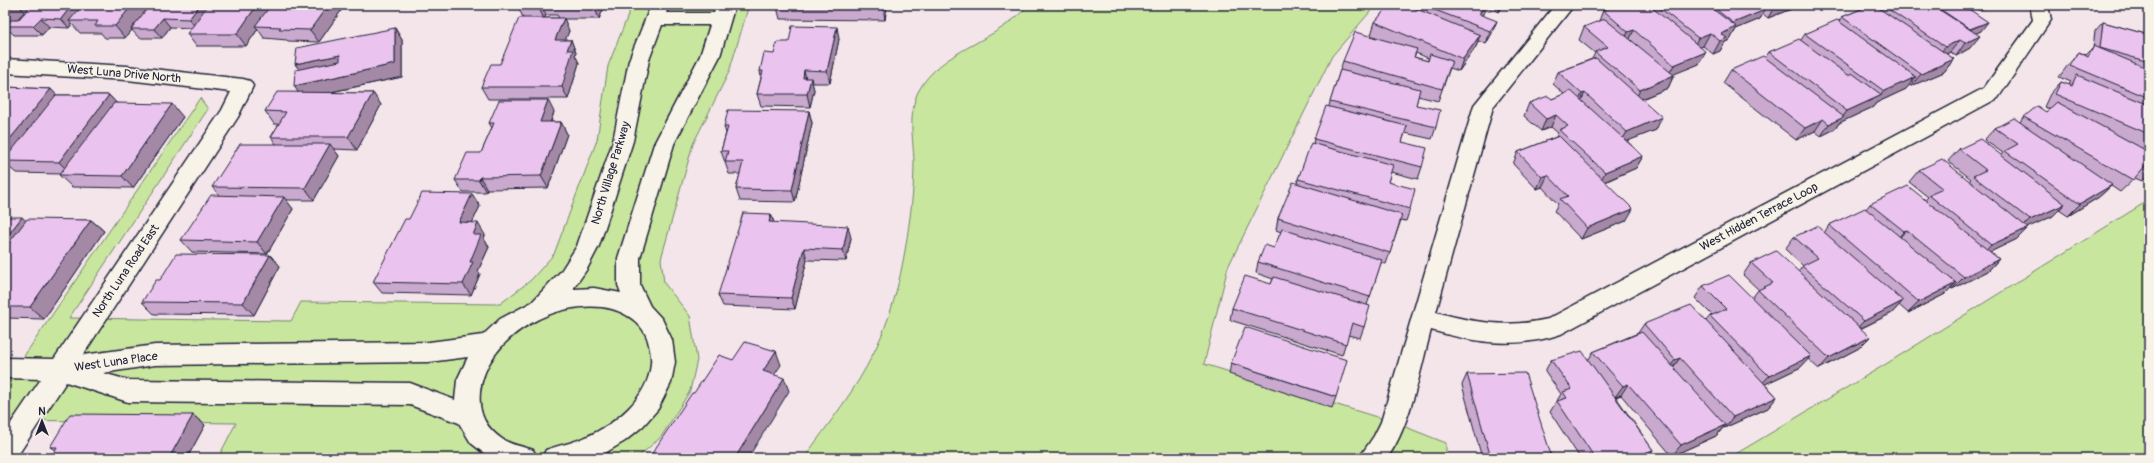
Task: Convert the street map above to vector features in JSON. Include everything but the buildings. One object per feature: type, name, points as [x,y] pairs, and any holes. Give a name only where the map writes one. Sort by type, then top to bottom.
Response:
[{"type":"street","points":[[1372,458],[1383,444],[1394,422],[1484,105],[1565,5]]},
{"type":"street","name":"West Hidden Terrace Loop","points":[[1423,318],[1469,331],[1492,335],[1534,333],[1553,327],[1991,93],[2042,20],[2039,5]]},
{"type":"street","name":"North Village Parkway","points":[[536,310],[564,285],[583,258],[588,246],[623,140],[639,60],[657,12],[723,12],[710,56],[664,144],[629,258],[629,285],[641,312]]},
{"type":"street","name":"West Luna Drive North","points":[[5,66],[127,73],[243,86]]},
{"type":"street","name":"North Luna Road East","points":[[5,453],[231,112],[243,86]]},
{"type":"street","points":[[519,458],[494,449],[477,434],[468,415],[467,392],[474,367],[490,344],[511,324],[536,310],[564,300],[593,297],[619,301],[641,312],[656,329],[664,351],[661,377],[649,403],[627,427],[593,452],[555,458]]},
{"type":"street","name":"West Luna Place","points":[[60,370],[155,355],[429,352],[490,344]]},
{"type":"street","points":[[5,368],[60,370]]},
{"type":"street","name":"West Luna Place","points":[[60,370],[128,391],[410,394],[468,415]]},
{"type":"green space","points":[[632,5],[749,5],[729,72],[693,144],[661,259],[664,283],[690,316],[697,360],[690,391],[661,437],[637,458],[218,458],[236,423],[5,420],[5,384],[200,98],[208,109],[69,318],[291,321],[301,302],[500,304],[531,280],[554,254],[597,140],[608,66]]},
{"type":"green space","points":[[1028,5],[1376,5],[1332,56],[1228,267],[1204,364],[1393,422],[1446,443],[1446,458],[804,458],[859,380],[867,366],[882,335],[894,300],[909,227],[912,203],[914,161],[912,117],[918,92],[928,77],[940,65],[1016,18]]},
{"type":"green space","points":[[2149,200],[2149,458],[1729,458],[1886,364]]}]
